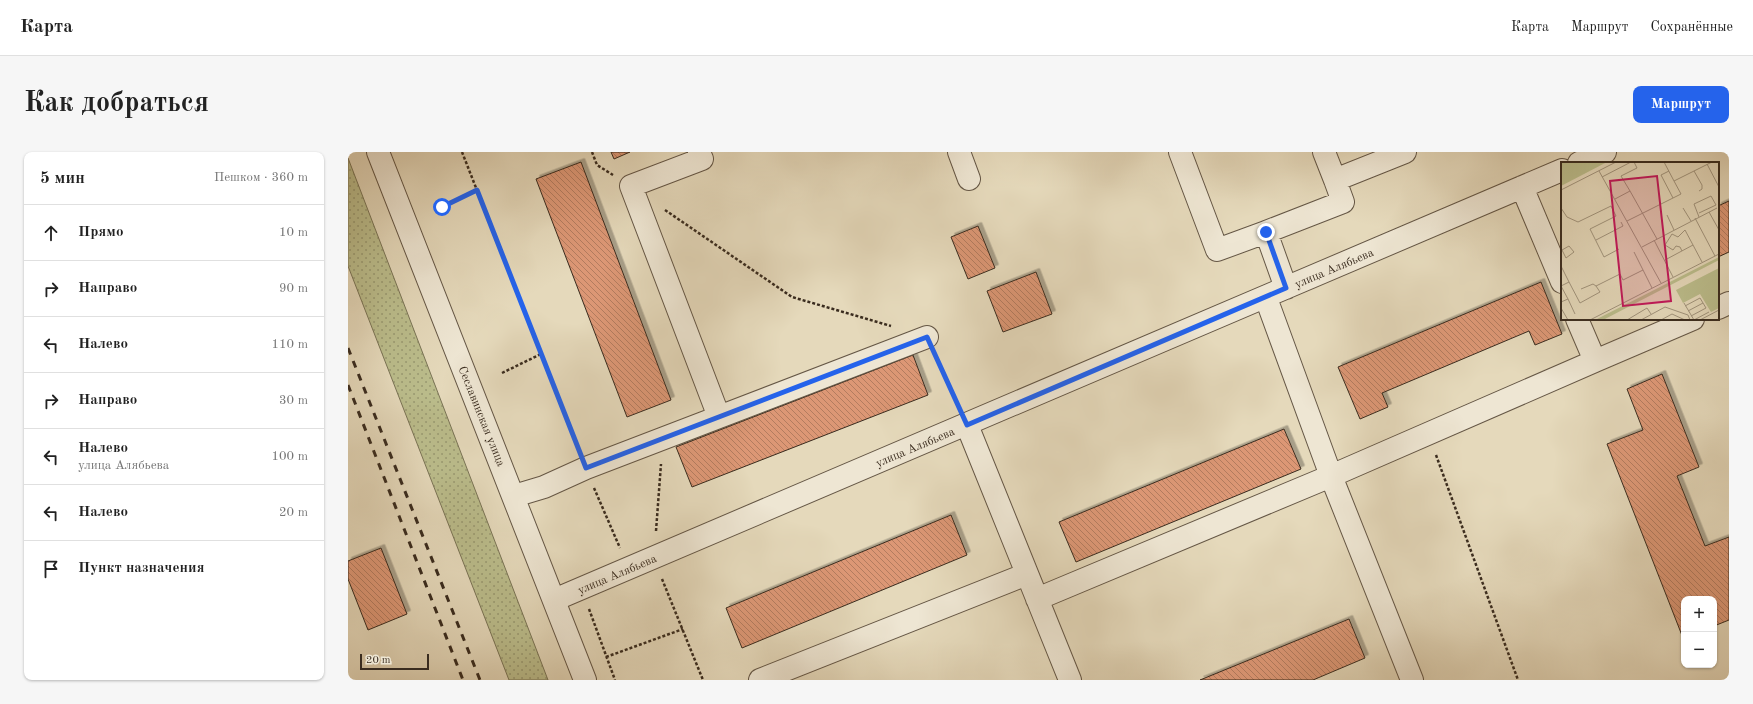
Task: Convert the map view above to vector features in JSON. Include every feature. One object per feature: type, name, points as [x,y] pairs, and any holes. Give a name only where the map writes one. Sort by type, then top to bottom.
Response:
[{"type":"street","name":"Сеславинская улица","points":[[378,152],[585,680]]},
{"type":"street","points":[[699,152],[702,159],[631,186],[719,417]]},
{"type":"street","points":[[959,152],[969,179]]},
{"type":"street","points":[[1180,152],[1217,250],[1343,202],[1324,152]]},
{"type":"street","points":[[1335,180],[1405,152]]},
{"type":"street","points":[[1581,162],[1605,152]]},
{"type":"street","name":"улица Алябьева","points":[[554,600],[1266,298],[1286,288],[1561,170]]},
{"type":"street","points":[[1522,187],[1561,280]]},
{"type":"street","points":[[1266,232],[1286,288]]},
{"type":"street","points":[[1266,298],[1331,476],[1412,680]]},
{"type":"street","points":[[1719,308],[1729,303]]},
{"type":"street","points":[[1577,320],[1595,361]]},
{"type":"street","points":[[1037,599],[1331,476],[1691,320]]},
{"type":"street","points":[[514,496],[544,487],[586,468],[927,337]]},
{"type":"street","points":[[967,425],[1070,680]]},
{"type":"street","points":[[760,680],[804,673],[1027,574]]},
{"type":"path","points":[[462,152],[586,468],[628,569]]},
{"type":"path","points":[[592,152],[597,165],[631,186]]},
{"type":"path","points":[[442,207],[477,190]]},
{"type":"path","points":[[663,208],[792,297],[927,337],[967,425]]},
{"type":"path","points":[[502,373],[541,354]]},
{"type":"path","points":[[1428,434],[1518,680]]},
{"type":"path","points":[[663,438],[654,558],[703,680]]},
{"type":"path","points":[[589,609],[615,680]]},
{"type":"path","points":[[606,657],[683,630]]},
{"type":"green space","points":[[348,158],[548,680],[509,680],[348,266]]},
{"type":"building","points":[[611,152],[630,152],[614,159]]},
{"type":"building","points":[[581,162],[671,400],[627,417],[536,179]]},
{"type":"building","points":[[1729,201],[1729,252],[1719,257],[1719,206]]},
{"type":"building","points":[[978,226],[995,268],[968,279],[951,237]]},
{"type":"building","points":[[1036,272],[1052,314],[1003,332],[987,291]]},
{"type":"building","points":[[1541,282],[1562,334],[1535,345],[1529,331],[1382,393],[1388,407],[1360,419],[1338,367]]},
{"type":"building","points":[[913,355],[928,395],[692,487],[676,447]]},
{"type":"building","points":[[1662,374],[1699,467],[1677,476],[1705,546],[1729,537],[1729,620],[1717,625],[1717,596],[1681,596],[1681,633],[1607,444],[1643,430],[1627,389]]},
{"type":"building","points":[[1284,429],[1301,469],[1076,562],[1059,522]]},
{"type":"building","points":[[951,515],[967,555],[742,648],[726,608]]},
{"type":"building","points":[[381,548],[407,614],[368,630],[348,579],[348,561]]},
{"type":"building","points":[[1349,619],[1365,658],[1313,680],[1200,680]]},
{"type":"railway","points":[[348,348],[480,680]]},
{"type":"railway","points":[[348,385],[463,680]]},
{"type":"route","points":[[442,207],[477,190],[586,468],[927,337],[967,425],[1266,298],[1286,288],[1275,261],[1266,232]]}]
